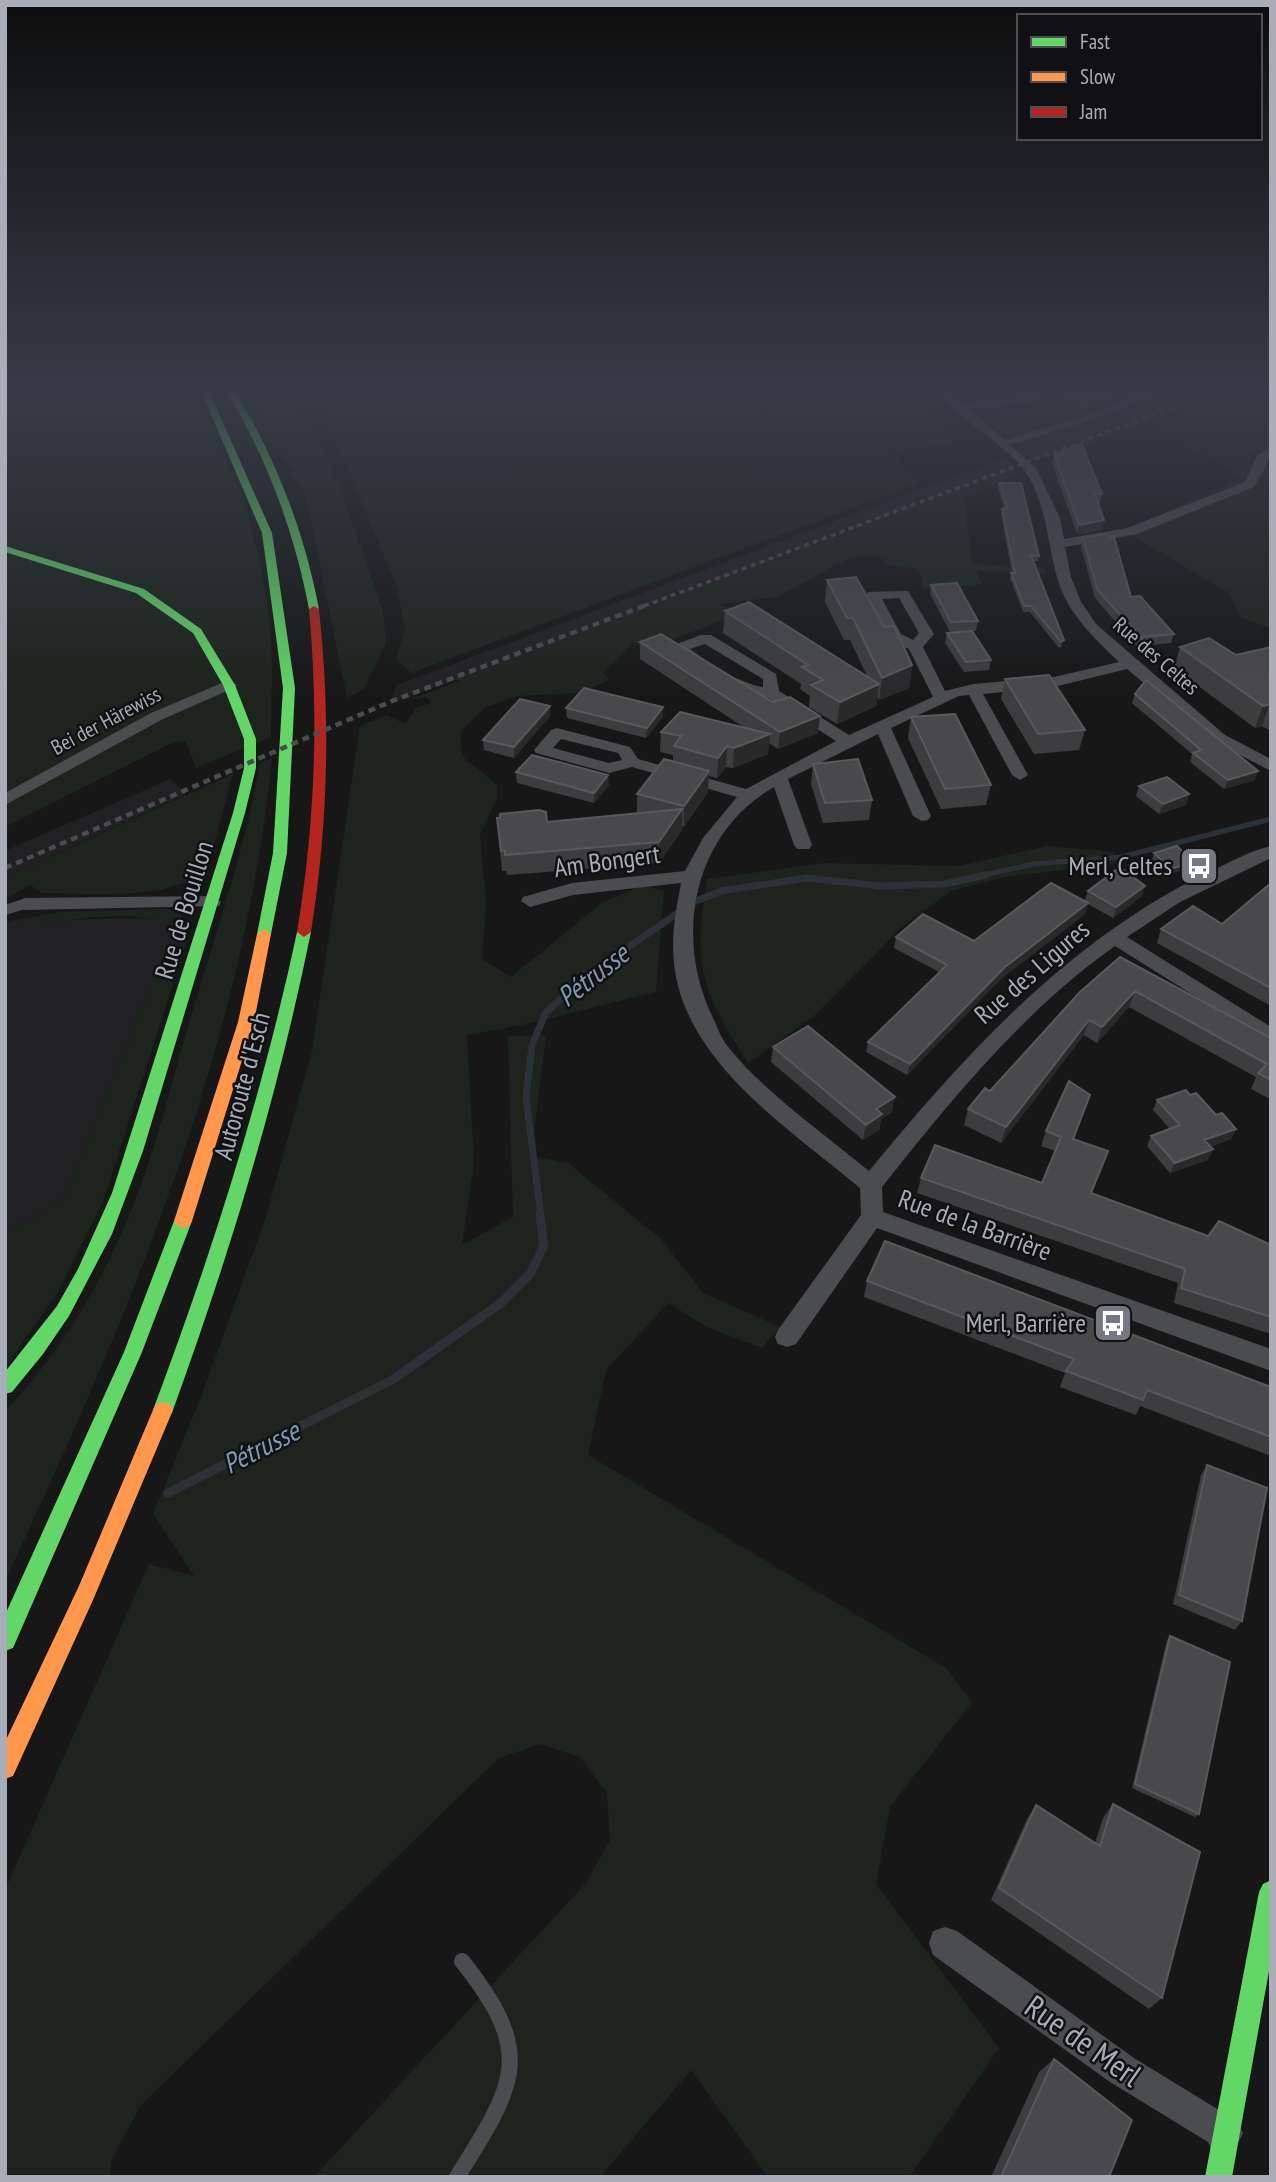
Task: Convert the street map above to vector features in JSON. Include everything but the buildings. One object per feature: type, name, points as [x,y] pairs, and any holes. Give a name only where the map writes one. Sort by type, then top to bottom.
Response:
[{"type":"main road","name":"Autoroute d'Esch","points":[[5,1640],[103,1425],[163,1281],[231,1074],[275,884],[289,760],[290,686],[282,602],[270,542],[255,493]]},
{"type":"main road","name":"Autoroute d'Esch","points":[[5,1768],[76,1620],[153,1435],[211,1284],[262,1117],[299,964],[312,887],[324,753],[322,685],[313,601],[300,541],[284,493]]},
{"type":"main road","name":"Rue de Bouillon","points":[[5,549],[121,585],[160,603],[197,631],[229,685],[250,739],[250,768],[212,902],[118,1203],[85,1278],[57,1324],[27,1366],[5,1386]]},
{"type":"main road","points":[[1218,2177],[1271,1892]]},
{"type":"main road","points":[[1226,2133],[1226,2177]]},
{"type":"street","name":"Rue des Celtes","points":[[1042,493],[1053,518],[1074,602],[1092,628],[1130,664],[1219,738],[1271,765]]},
{"type":"street","points":[[1058,544],[1089,542],[1128,533],[1228,493]]},
{"type":"street","points":[[771,693],[771,677],[706,638],[679,649],[746,690],[771,693],[848,741]]},
{"type":"street","points":[[915,646],[942,698]]},
{"type":"street","name":"Am Bongert","points":[[703,1022],[684,965],[682,932],[689,885],[709,842],[748,795],[848,741],[942,698],[973,689],[1054,682],[1130,664]]},
{"type":"street","name":"Bei der Härewiss","points":[[5,800],[157,716],[229,685]]},
{"type":"street","points":[[973,689],[1020,775]]},
{"type":"street","points":[[882,725],[922,816]]},
{"type":"street","points":[[632,762],[748,795]]},
{"type":"street","points":[[779,776],[803,845]]},
{"type":"street","name":"Rue des Ligures","points":[[871,1185],[948,1088],[1045,993],[1114,937],[1178,896],[1271,851]]},
{"type":"street","name":"Am Bongert","points":[[530,901],[572,889],[689,885]]},
{"type":"street","points":[[24,904],[212,902]]},
{"type":"street","points":[[1114,937],[1271,1037]]},
{"type":"street","name":"Rue de la Barrière","points":[[703,1022],[719,1051],[743,1077],[871,1185],[872,1217],[1271,1360]]},
{"type":"street","points":[[787,1337],[872,1217]]},
{"type":"street","name":"Rue de Merl","points":[[945,1943],[1122,2070],[1226,2133]]},
{"type":"street","points":[[1200,2177],[1226,2133]]},
{"type":"lane","points":[[5,909],[24,904]]},
{"type":"lane","points":[[457,2177],[494,2114],[506,2084],[510,2045],[490,1998],[462,1961]]},
{"type":"shaded area","points":[[5,493],[240,493],[255,542],[268,607],[272,676],[271,737],[196,768],[186,741],[174,742],[5,827]]},
{"type":"shaded area","points":[[304,493],[342,493],[383,611],[386,643],[364,689],[347,698]]},
{"type":"shaded area","points":[[358,493],[892,493],[411,673],[396,659],[405,630],[397,588]]},
{"type":"shaded area","points":[[911,493],[953,493],[463,680],[455,680],[389,704],[397,685]]},
{"type":"shaded area","points":[[950,493],[972,493],[964,496],[972,564],[1044,567],[1046,573],[977,571],[982,584],[921,589],[922,577],[917,569],[885,564],[879,555],[852,557],[777,597],[720,604],[736,615],[645,650],[634,642],[603,673],[610,680],[578,693],[518,696],[484,708],[460,733],[462,756],[497,785],[497,798],[480,835],[486,901],[482,959],[511,977],[603,902],[641,886],[664,890],[656,992],[522,1025],[467,1035],[474,1163],[462,1245],[513,1217],[508,1036],[546,1035],[531,1156],[568,1163],[661,1239],[703,1293],[780,1327],[762,1348],[707,1327],[668,1303],[606,1370],[588,1455],[946,1668],[972,1702],[890,1807],[876,1884],[999,2048],[909,2177],[768,2177],[691,2070],[600,2177],[314,2177],[586,1883],[610,1840],[607,1793],[580,1757],[540,1744],[499,1758],[141,2105],[111,2161],[110,2177],[5,2177],[5,1890],[149,1564],[194,1576],[153,1514],[201,1397],[265,1220],[312,1051],[360,726],[387,715],[405,724],[416,708],[431,703],[427,697],[409,700]]},
{"type":"shaded area","points":[[1208,493],[1271,493],[1271,628],[1241,618],[1229,593],[1128,533],[1174,513],[1167,510]]},
{"type":"shaded area","points":[[272,758],[257,866],[235,973],[207,1077],[174,1180],[95,1383],[5,1581],[5,1411],[44,1365],[79,1315],[108,1262],[133,1206],[158,1132],[231,884],[260,763]]},
{"type":"shaded area","points":[[233,774],[208,861],[192,879],[153,891],[129,893],[42,893],[30,885],[9,897],[5,894],[5,877]]},
{"type":"shaded area","points":[[170,779],[186,794],[5,877],[5,851]]},
{"type":"shaded area","points":[[1047,846],[1114,852],[1117,863],[1005,877],[951,891],[901,928],[815,1015],[748,1063],[719,1015],[704,976],[701,934],[707,879],[824,863],[958,866]]},
{"type":"shaded area","points":[[168,909],[184,919],[188,927],[188,938],[103,1201],[60,1289],[5,1368],[5,1229],[21,1225],[64,1198],[168,945],[172,925],[153,919],[112,916],[46,922],[5,922],[61,912]]},
{"type":"shaded area","points":[[113,918],[159,919],[172,925],[168,945],[64,1198],[21,1225],[5,1229],[5,923]]},
{"type":"waterway","name":"Pétrusse","points":[[979,876],[1034,864],[1121,857],[1271,819]]},
{"type":"waterway","name":"Pétrusse","points":[[691,903],[721,891],[807,878],[881,886],[945,884],[986,875]]},
{"type":"waterway","name":"Pétrusse","points":[[541,1217],[526,1097],[532,1045],[546,1012],[587,976],[682,910]]},
{"type":"waterway","name":"Pétrusse","points":[[168,1493],[392,1380],[501,1303],[530,1274],[544,1245],[540,1215]]},
{"type":"railway","points":[[644,606],[945,493]]},
{"type":"railway","points":[[5,868],[392,701],[649,604]]},
{"type":"traffic: fast","points":[[249,493],[267,533],[289,688],[280,853],[264,934]]},
{"type":"traffic: fast","points":[[282,493],[301,551],[314,609]]},
{"type":"traffic: fast","points":[[5,549],[140,591],[197,631],[229,685],[250,739],[250,768],[239,813],[120,1193],[104,1234],[63,1311],[37,1349],[5,1386]]},
{"type":"traffic: fast","points":[[163,1410],[244,1174],[277,1054],[304,932]]},
{"type":"traffic: fast","points":[[5,1640],[133,1352],[183,1221]]},
{"type":"traffic: fast","points":[[1218,2177],[1271,1892]]},
{"type":"traffic: slow","points":[[183,1221],[246,1022],[264,934]]},
{"type":"traffic: slow","points":[[5,1768],[86,1593],[163,1410]]},
{"type":"traffic: jam","points":[[304,932],[316,851],[321,770],[321,690],[314,609]]},
{"type":"place","name":"Merl, Celtes","points":[[1199,866]]},
{"type":"place","name":"Merl, Barrière","points":[[1113,1323]]}]
